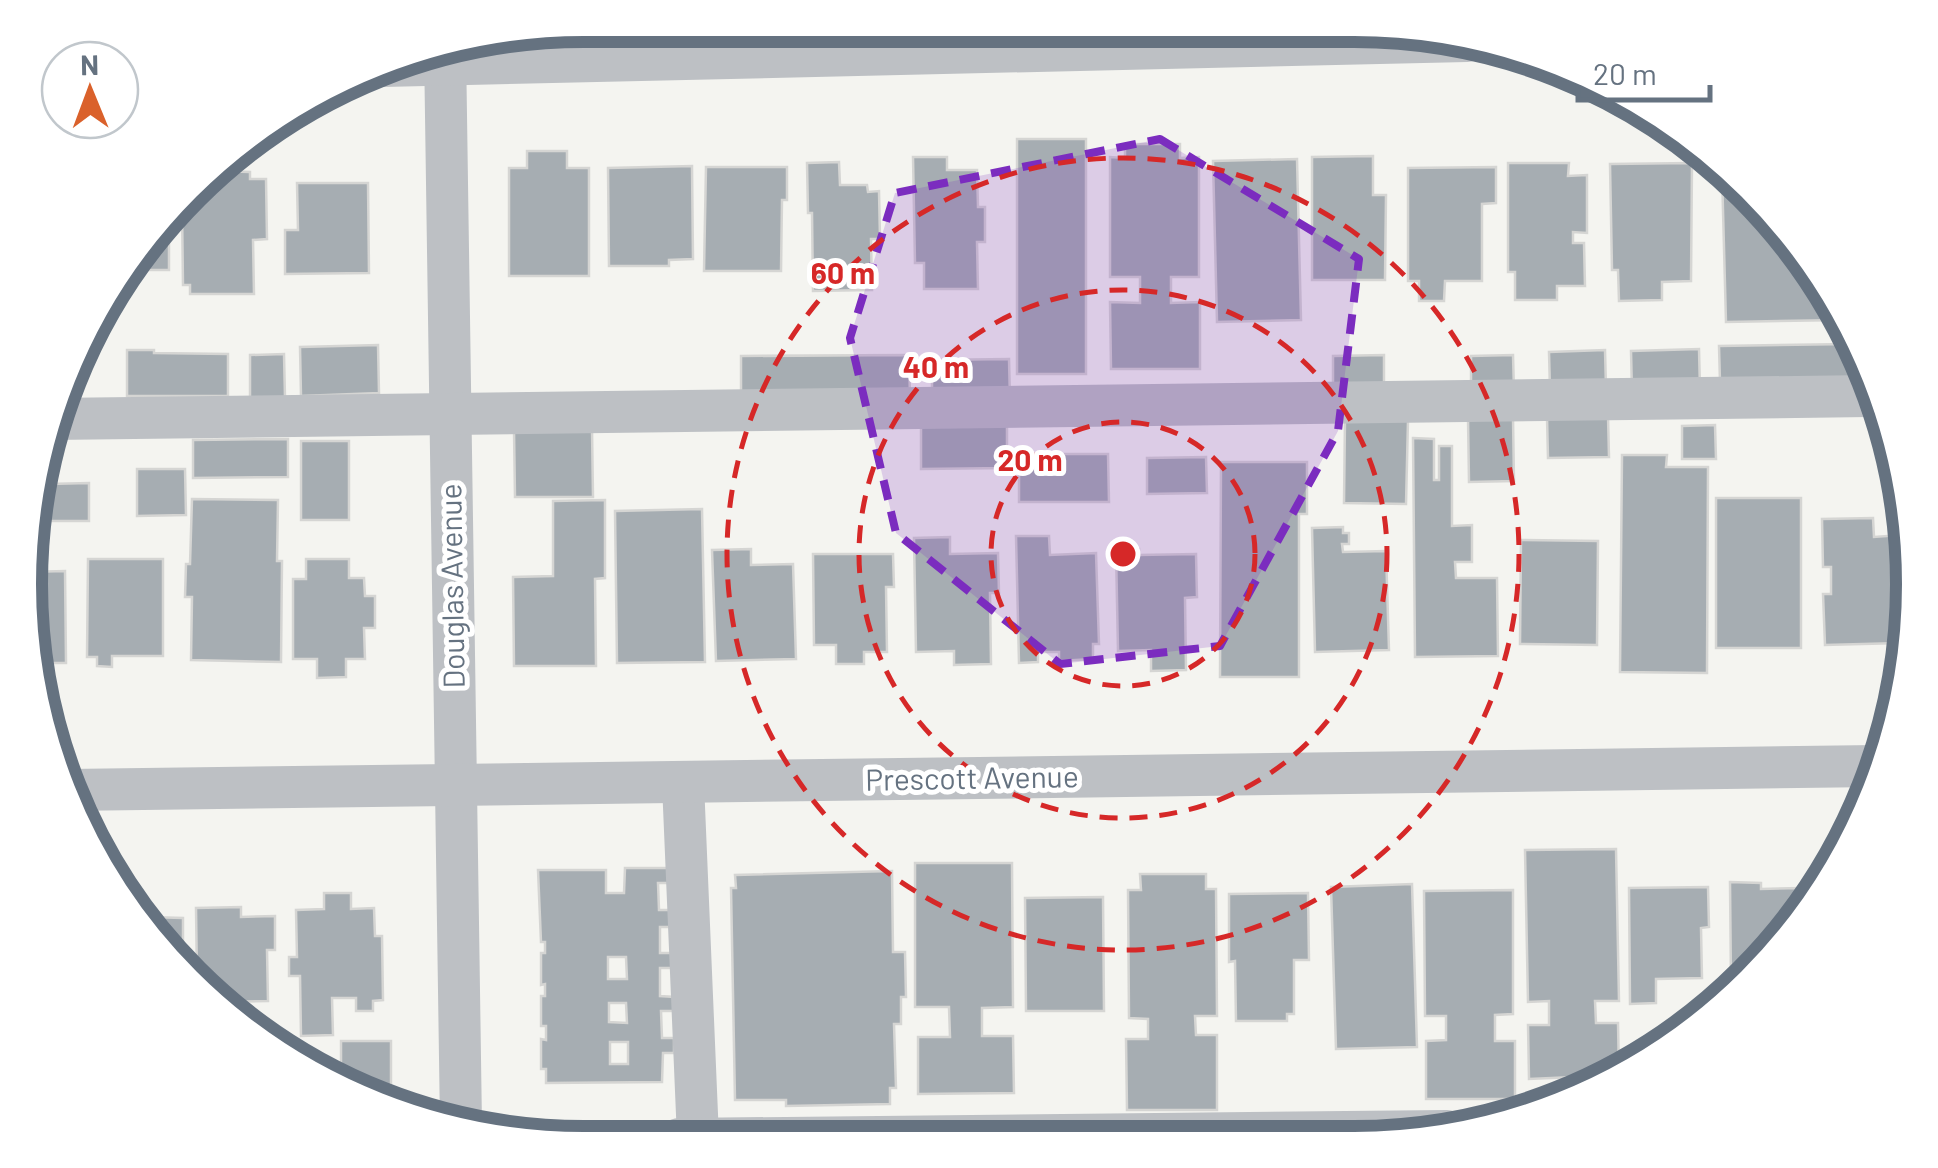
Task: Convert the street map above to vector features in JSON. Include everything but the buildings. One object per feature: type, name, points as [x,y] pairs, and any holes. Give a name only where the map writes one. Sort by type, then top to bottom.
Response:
[{"type":"street","points":[[467,56],[1363,43]]},
{"type":"street","name":"Douglas Avenue","points":[[446,61],[461,1111]]},
{"type":"street","points":[[68,420],[1862,396]]},
{"type":"street","name":"Prescott Avenue","points":[[84,790],[1864,766]]},
{"type":"street","points":[[683,783],[697,1126]]},
{"type":"highlighted area","points":[[1160,139],[1359,259],[1338,431],[1220,646],[1060,664],[896,533],[850,338],[895,193]]}]
